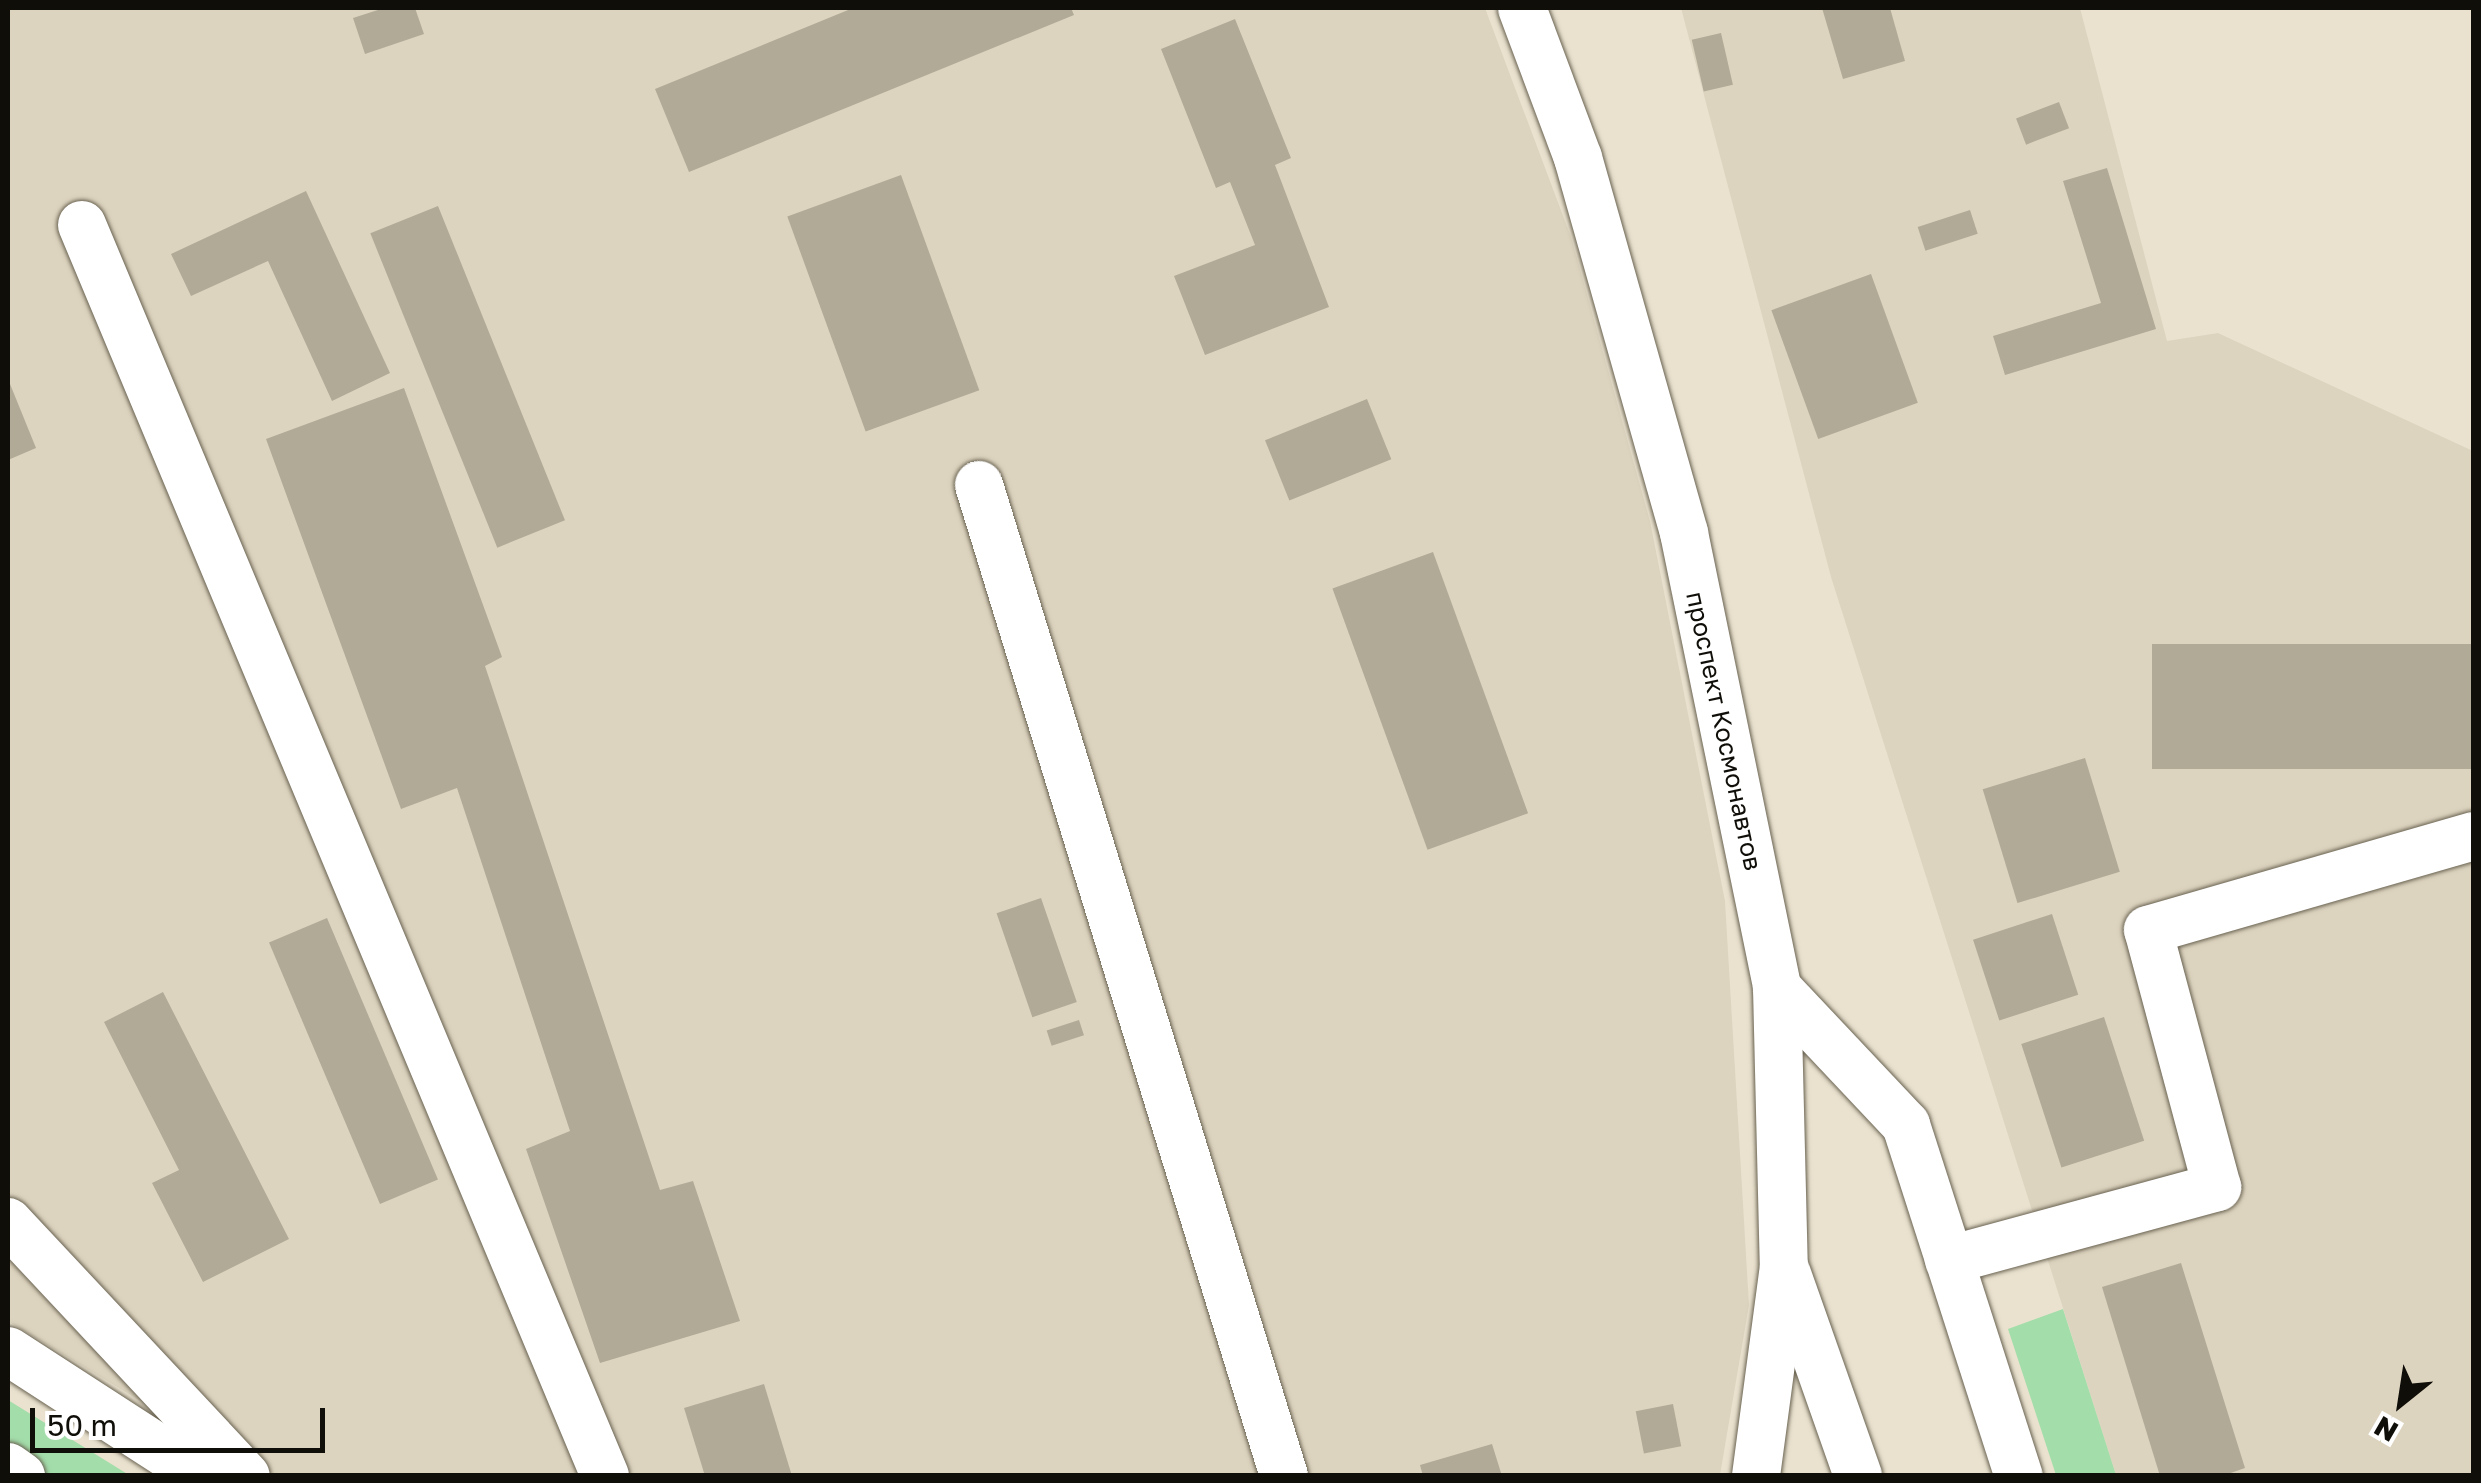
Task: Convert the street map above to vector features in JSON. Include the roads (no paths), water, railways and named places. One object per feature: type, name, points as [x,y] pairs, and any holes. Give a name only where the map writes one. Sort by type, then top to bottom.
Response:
[{"type":"street","name":"проспект Космонавтов","points":[[1522,8],[1578,158],[1684,533],[1777,988],[1784,1266],[1756,1476]]},
{"type":"street","points":[[82,225],[604,1476]]},
{"type":"street","points":[[980,486],[1284,1476]]},
{"type":"street","points":[[1949,1260],[2217,1187],[2148,930],[2474,836]]},
{"type":"street","points":[[1777,988],[1906,1125],[2018,1476]]},
{"type":"street","points":[[8,1222],[246,1476]]},
{"type":"street","points":[[1784,1266],[1858,1476]]},
{"type":"street","points":[[8,1351],[202,1476]]},
{"type":"street","points":[[8,1467],[21,1476]]}]
